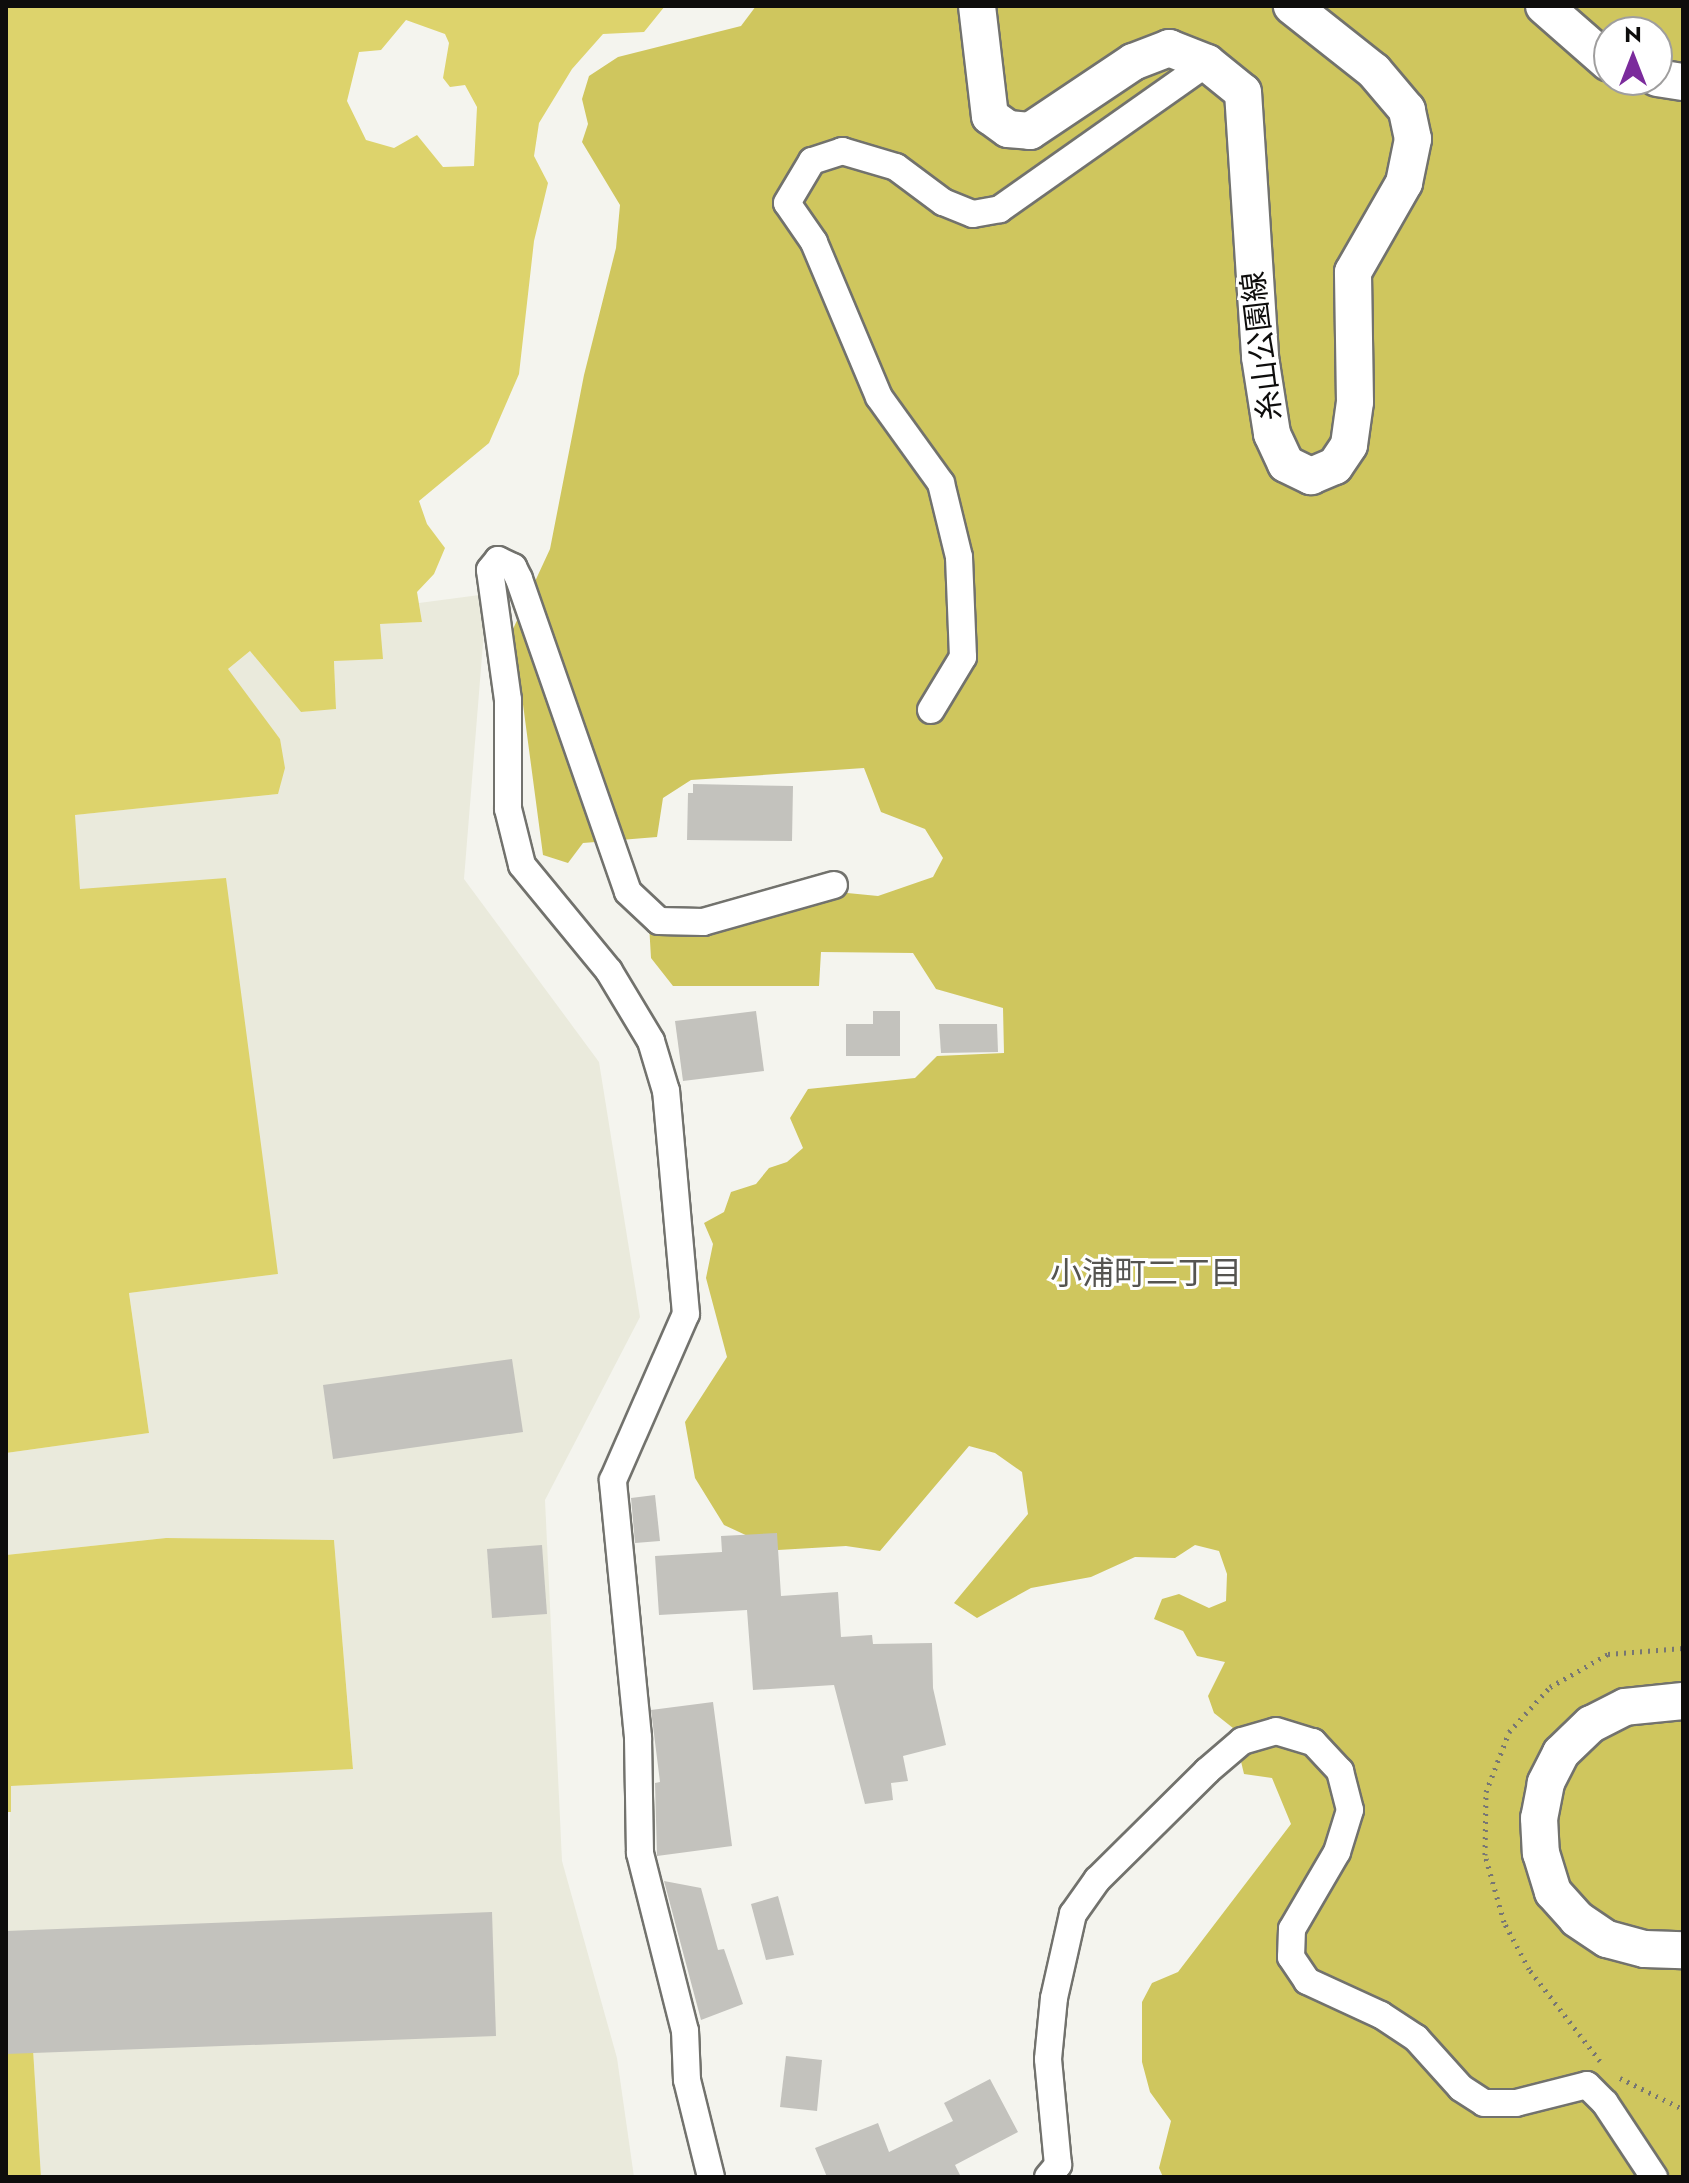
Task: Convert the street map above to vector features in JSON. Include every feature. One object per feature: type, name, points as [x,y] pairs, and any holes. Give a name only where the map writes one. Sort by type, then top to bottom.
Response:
[{"type":"main road","name":"糸山公園線","points":[[977,6],[990,116],[1008,129],[1030,131],[1133,62],[1169,48],[1207,63],[1243,92],[1248,114],[1251,251],[1272,434],[1286,464],[1311,476],[1335,466],[1349,445],[1355,402],[1353,272],[1404,183],[1413,139],[1407,110],[1374,71],[1292,6]]},
{"type":"main road","points":[[1544,6],[1593,49]]},
{"type":"main road","points":[[1683,1701],[1625,1707],[1591,1724],[1561,1753],[1546,1783],[1539,1818],[1541,1853],[1553,1892],[1577,1919],[1607,1939],[1645,1949],[1683,1950]]},
{"type":"street","points":[[931,710],[963,657],[959,557],[941,483],[879,397],[814,242],[787,203],[812,161],[842,151],[896,167],[943,202],[973,214],[1000,209],[1207,63]]},
{"type":"street","points":[[711,2177],[687,2080],[685,2031],[640,1853],[638,1737],[613,1480],[686,1314],[666,1091],[651,1041],[609,971],[522,865],[508,809],[508,700],[490,570],[498,560],[513,567],[519,579],[628,892],[659,921],[703,922],[834,885]]},
{"type":"street","points":[[1048,2177],[1058,2165],[1048,2059],[1054,1998],[1073,1914],[1097,1880],[1207,1771],[1242,1741],[1276,1731],[1313,1742],[1340,1771],[1350,1810],[1337,1852],[1292,1929],[1291,1957],[1307,1981],[1381,2015],[1416,2038],[1461,2088],[1484,2103],[1516,2103],[1587,2085],[1605,2103],[1654,2177]]},
{"type":"path","points":[[1610,2072],[1683,2109]]},
{"type":"shaded area","points":[[6,6],[665,6],[644,32],[603,34],[572,69],[539,123],[534,156],[548,183],[534,241],[519,374],[489,443],[419,501],[427,524],[445,548],[434,574],[417,592],[422,622],[380,624],[383,659],[334,661],[336,709],[301,712],[250,651],[228,669],[280,739],[285,768],[278,794],[75,815],[80,889],[226,878],[278,1274],[129,1293],[149,1433],[6,1453]],"holes":[[[406,20],[445,34],[449,43],[443,78],[450,87],[465,85],[477,107],[474,166],[443,167],[417,135],[394,148],[366,140],[347,101],[359,52],[381,50]]]},
{"type":"shaded area","points":[[756,6],[1683,6],[1683,2177],[1163,2177],[1159,2168],[1171,2121],[1150,2092],[1142,2062],[1142,2002],[1152,1983],[1178,1972],[1291,1824],[1272,1778],[1244,1774],[1233,1728],[1214,1713],[1208,1696],[1225,1662],[1197,1656],[1183,1631],[1154,1619],[1162,1599],[1179,1594],[1209,1608],[1226,1601],[1227,1574],[1219,1551],[1195,1545],[1175,1558],[1135,1557],[1091,1577],[1031,1588],[977,1618],[954,1603],[1028,1514],[1022,1472],[995,1453],[969,1446],[880,1551],[846,1546],[778,1550],[724,1525],[695,1478],[685,1422],[727,1357],[706,1278],[713,1244],[704,1223],[724,1212],[731,1192],[756,1184],[769,1168],[787,1162],[803,1148],[790,1118],[808,1089],[915,1078],[937,1056],[1004,1053],[1003,1008],[936,989],[913,953],[821,952],[819,986],[673,986],[651,958],[649,924],[837,892],[878,896],[933,877],[943,858],[925,829],[881,812],[864,768],[691,780],[663,798],[657,837],[583,843],[568,863],[543,855],[513,629],[550,549],[584,375],[616,248],[620,205],[582,142],[588,124],[582,99],[589,76],[618,57],[741,26]]},
{"type":"shaded area","points":[[487,594],[464,879],[599,1062],[640,1317],[545,1500],[562,1861],[617,2058],[634,2177],[41,2177],[26,1937],[6,1938],[11,1786],[353,1768],[334,1540],[166,1538],[6,1555],[6,1453],[149,1433],[129,1293],[278,1274],[80,889],[74,815],[278,794],[280,739],[227,670],[250,651],[301,712],[336,708],[334,661],[380,624],[422,622],[419,603]]},
{"type":"shaded area","points":[[166,1538],[334,1540],[353,1769],[11,1786],[11,1812],[6,1812],[6,1555]]},
{"type":"shaded area","points":[[26,1936],[41,2177],[6,2177],[6,1938]]},
{"type":"building","points":[[693,784],[793,786],[792,841],[687,840],[688,793],[693,793]]},
{"type":"building","points":[[756,1011],[764,1071],[683,1081],[675,1021]]},
{"type":"building","points":[[873,1011],[900,1011],[900,1056],[846,1056],[846,1024],[873,1024]]},
{"type":"building","points":[[939,1024],[997,1024],[998,1052],[941,1053]]},
{"type":"building","points":[[512,1359],[523,1432],[333,1459],[323,1385]]},
{"type":"building","points":[[655,1495],[660,1541],[635,1543],[631,1498]]},
{"type":"building","points":[[777,1533],[781,1596],[838,1592],[841,1637],[872,1635],[873,1644],[932,1643],[933,1688],[946,1745],[903,1756],[908,1781],[891,1783],[893,1800],[865,1804],[834,1685],[753,1690],[747,1610],[659,1615],[655,1556],[722,1552],[721,1536]]},
{"type":"building","points":[[542,1545],[547,1614],[492,1618],[487,1549]]},
{"type":"building","points":[[713,1702],[732,1846],[657,1856],[655,1783],[660,1782],[651,1710]]},
{"type":"building","points":[[664,1881],[701,1888],[718,1950],[724,1949],[743,2004],[701,2020]]},
{"type":"building","points":[[778,1896],[794,1955],[766,1960],[751,1904]]},
{"type":"building","points":[[492,1912],[496,2036],[6,2054],[6,1931]]},
{"type":"building","points":[[786,2056],[822,2060],[817,2111],[780,2107]]},
{"type":"building","points":[[990,2079],[1018,2132],[955,2165],[961,2177],[827,2177],[815,2148],[878,2123],[889,2152],[953,2121],[944,2103]]},
{"type":"district","name":"小浦町二丁目","points":[[1146,1273]]}]
